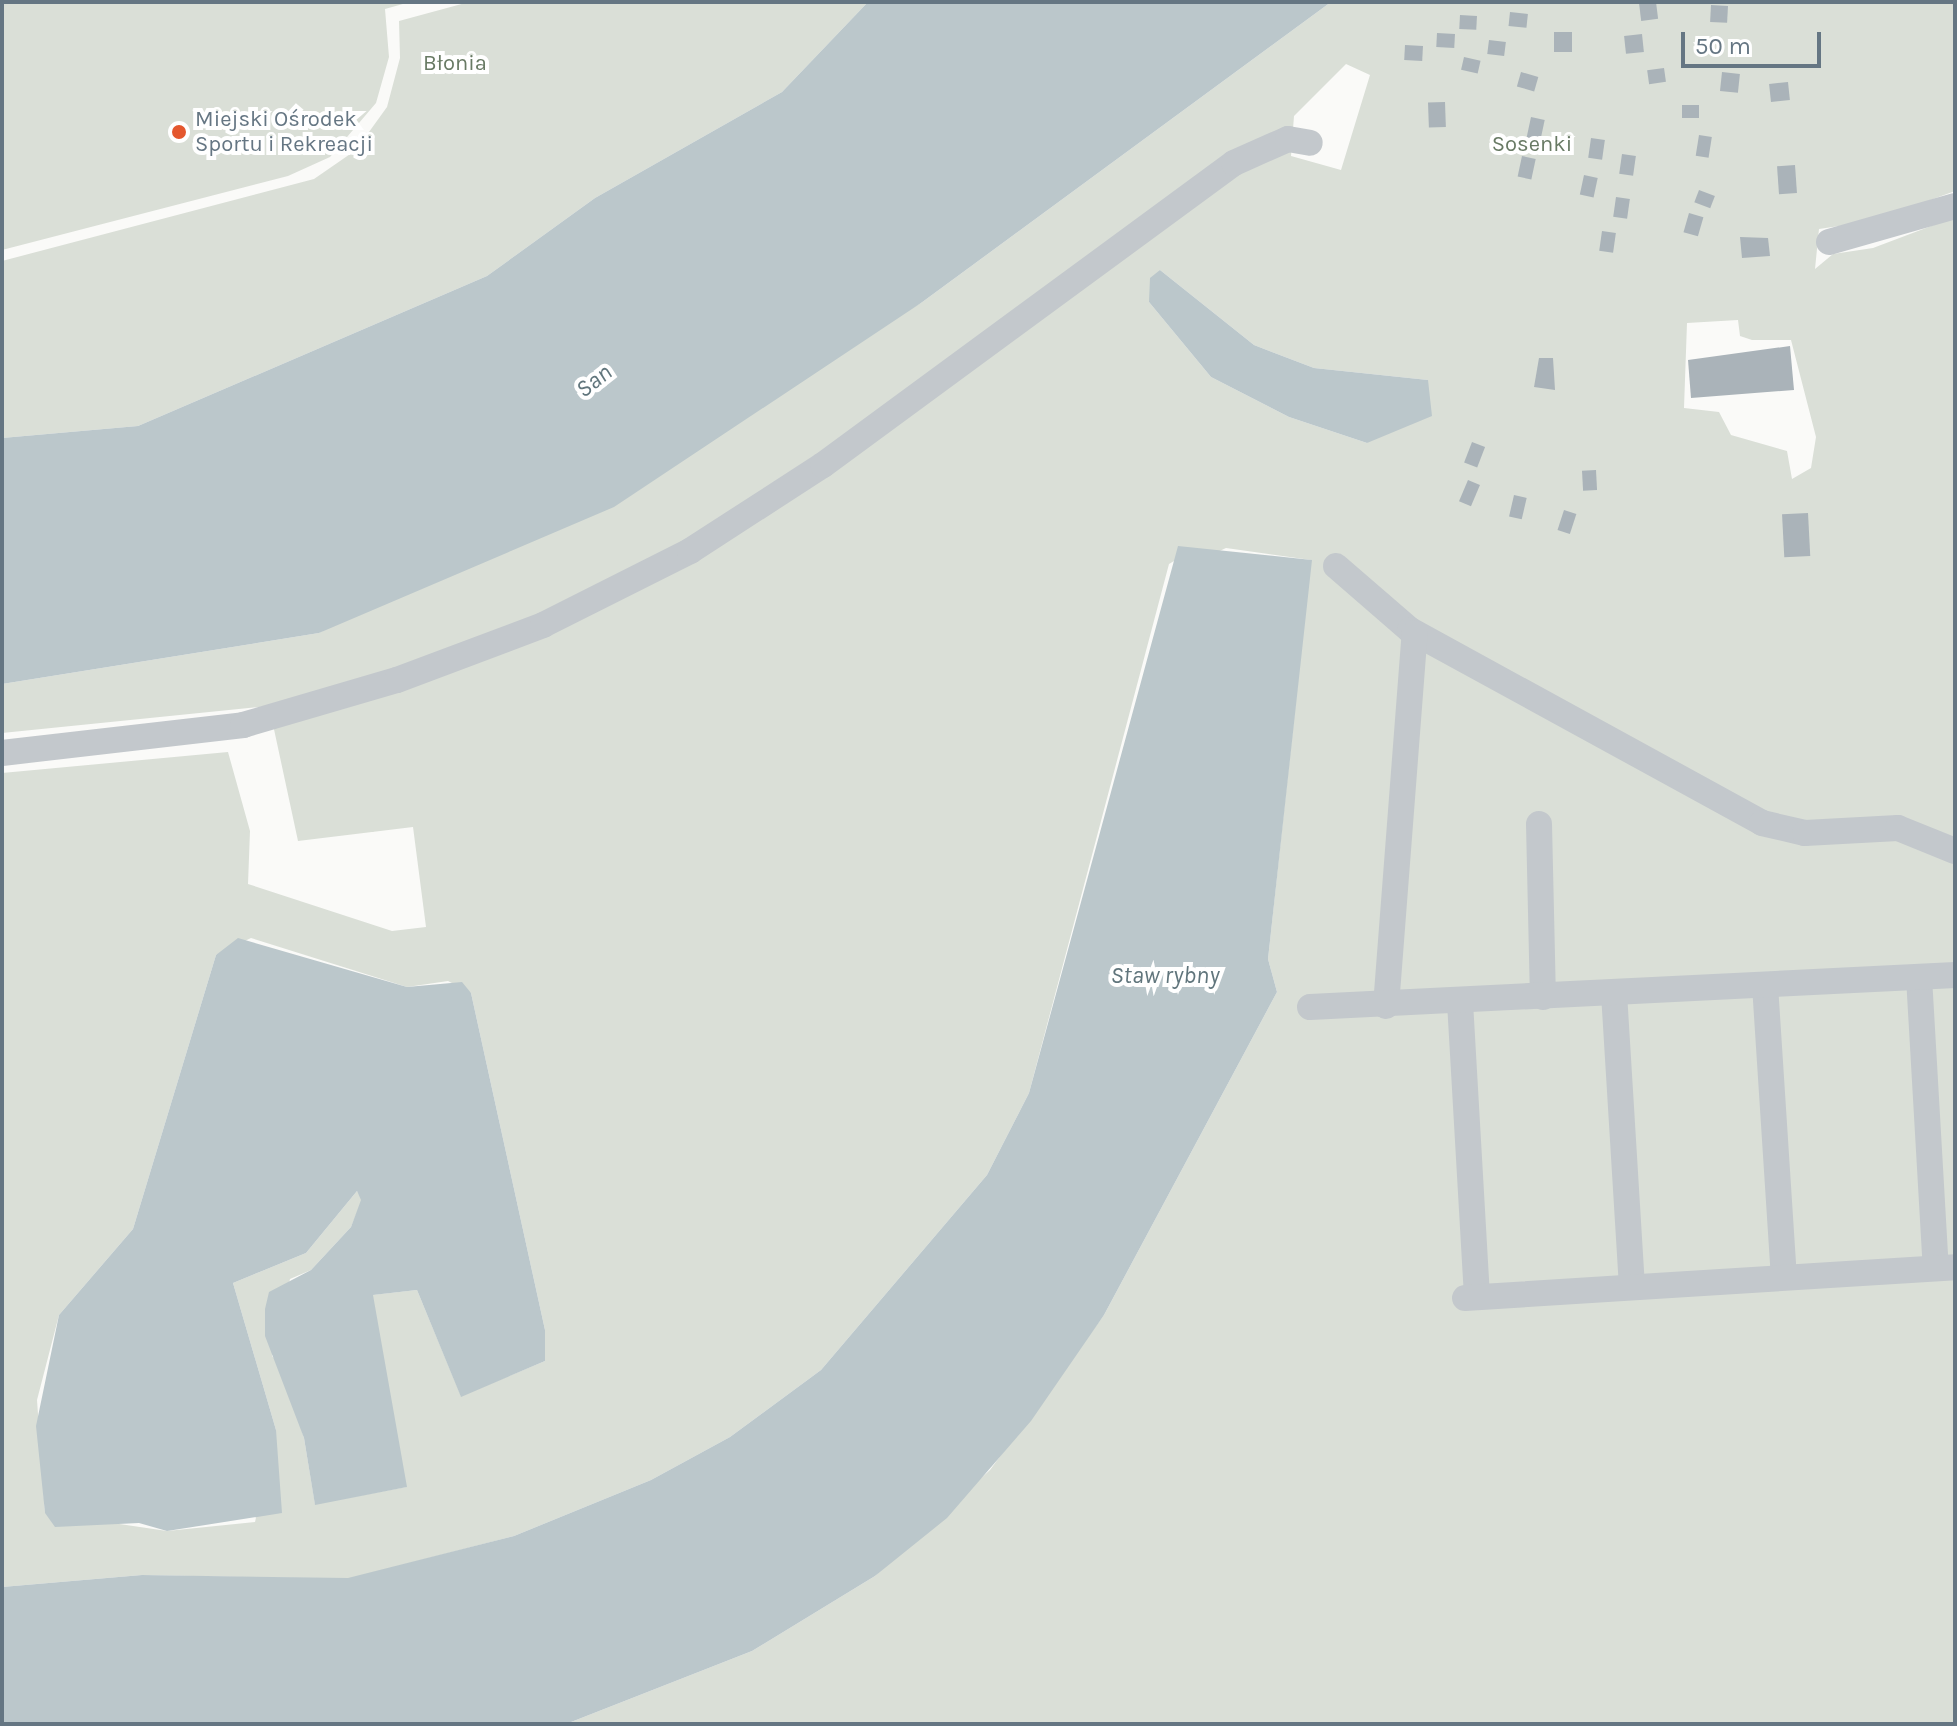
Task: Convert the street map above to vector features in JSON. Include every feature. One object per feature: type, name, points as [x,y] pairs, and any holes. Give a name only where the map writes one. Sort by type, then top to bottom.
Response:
[{"type":"lane","points":[[2,753],[243,725],[397,680],[543,625],[690,551],[823,465],[1234,163],[1288,139],[1310,143]]},
{"type":"lane","points":[[1829,242],[1955,206]]},
{"type":"lane","points":[[1336,566],[1415,633],[1762,823],[1805,833],[1898,828],[1955,851]]},
{"type":"lane","points":[[1386,1006],[1415,633]]},
{"type":"lane","points":[[1539,824],[1543,997]]},
{"type":"lane","points":[[1310,1007],[1386,1006],[1955,975]]},
{"type":"lane","points":[[1460,1002],[1471,1297],[1945,1268],[1919,977]]},
{"type":"lane","points":[[1765,985],[1784,1276]]},
{"type":"lane","points":[[1614,993],[1632,1285]]},
{"type":"green space","name":"Miejski Ośrodek Sportu i Rekreacji","points":[[2,2],[410,2],[385,9],[389,57],[376,103],[330,157],[288,176],[2,250]]},
{"type":"green space","name":"Błonia","points":[[469,2],[868,2],[782,92],[595,198],[487,276],[138,426],[2,438],[2,261],[314,179],[356,150],[387,107],[400,58],[399,21]]},
{"type":"green space","name":"Sosenki","points":[[1331,2],[1955,2],[1955,191],[1873,221],[1819,229],[1815,269],[1833,254],[1873,248],[1955,217],[1955,1724],[566,1724],[752,1651],[875,1576],[990,1470],[1104,1315],[1277,992],[1268,959],[1311,560],[1226,548],[1213,554],[1196,548],[1169,564],[1029,1093],[987,1175],[821,1370],[730,1437],[651,1480],[514,1536],[348,1579],[142,1575],[2,1587],[2,773],[228,752],[250,831],[248,884],[392,931],[426,927],[413,827],[298,841],[269,706],[2,733],[2,684],[319,633],[921,303]],"holes":[[[1346,64],[1370,75],[1341,170],[1291,156],[1294,116]],[[1160,270],[1254,345],[1314,368],[1428,380],[1367,443],[1289,417],[1211,377],[1149,302]],[[1738,320],[1740,336],[1752,340],[1791,340],[1816,437],[1811,468],[1792,479],[1787,451],[1731,435],[1719,412],[1684,408],[1687,323]],[[251,938],[407,987],[448,981],[471,993],[545,1330],[545,1361],[461,1396],[417,1290],[372,1295],[406,1487],[315,1504],[304,1438],[282,1367],[272,1356],[290,1279],[311,1270],[351,1227],[362,1200],[357,1191],[306,1253],[233,1283],[276,1430],[255,1522],[167,1531],[45,1513],[37,1400],[59,1315],[133,1229],[216,955]]]},
{"type":"water","name":"San","points":[[868,2],[1331,2],[921,303],[614,507],[319,633],[2,684],[2,438],[138,426],[487,276],[595,198],[782,92]]},
{"type":"water","points":[[1160,270],[1254,345],[1314,368],[1428,380],[1432,416],[1367,443],[1289,417],[1211,377],[1149,302],[1150,278]]},
{"type":"water","name":"Staw rybny","points":[[1178,546],[1312,560],[1268,959],[1277,992],[1104,1315],[1031,1421],[947,1518],[875,1576],[752,1651],[566,1724],[2,1724],[2,1587],[142,1575],[348,1578],[514,1536],[651,1480],[730,1437],[821,1370],[987,1175],[1029,1093]]},
{"type":"water","points":[[238,938],[407,987],[462,982],[471,993],[545,1330],[545,1361],[461,1397],[417,1290],[373,1295],[407,1487],[315,1505],[304,1438],[265,1336],[265,1309],[269,1292],[311,1270],[351,1227],[361,1200],[357,1191],[306,1253],[233,1283],[276,1430],[282,1513],[167,1531],[139,1523],[55,1527],[45,1513],[36,1426],[59,1315],[133,1229],[216,955]]},
{"type":"building","points":[[1656,2],[1658,19],[1641,21],[1639,4]]},
{"type":"building","points":[[1711,5],[1728,6],[1727,23],[1710,22]]},
{"type":"building","points":[[1510,12],[1528,14],[1526,28],[1509,26]]},
{"type":"building","points":[[1460,15],[1477,16],[1476,30],[1459,29]]},
{"type":"building","points":[[1554,32],[1572,32],[1572,52],[1554,52]]},
{"type":"building","points":[[1437,33],[1455,34],[1454,48],[1436,47]]},
{"type":"building","points":[[1642,34],[1644,52],[1626,54],[1624,36]]},
{"type":"building","points":[[1489,40],[1506,42],[1504,56],[1487,54]]},
{"type":"building","points":[[1405,45],[1423,46],[1422,61],[1404,60]]},
{"type":"building","points":[[1464,57],[1481,61],[1478,73],[1461,70]]},
{"type":"building","points":[[1664,68],[1666,82],[1649,84],[1647,70]]},
{"type":"building","points":[[1521,72],[1538,77],[1534,91],[1517,86]]},
{"type":"building","points":[[1722,72],[1740,74],[1738,93],[1720,91]]},
{"type":"building","points":[[1788,82],[1790,100],[1771,102],[1769,84]]},
{"type":"building","points":[[1445,102],[1446,127],[1429,128],[1428,103]]},
{"type":"building","points":[[1682,105],[1699,105],[1699,118],[1682,118]]},
{"type":"building","points":[[1531,117],[1545,120],[1540,140],[1527,138]]},
{"type":"building","points":[[1699,135],[1712,137],[1709,158],[1696,156]]},
{"type":"building","points":[[1591,138],[1605,140],[1602,160],[1588,158]]},
{"type":"building","points":[[1622,154],[1636,156],[1633,176],[1619,174]]},
{"type":"building","points":[[1522,156],[1536,159],[1531,179],[1518,177]]},
{"type":"building","points":[[1795,165],[1797,193],[1779,194],[1777,166]]},
{"type":"building","points":[[1584,175],[1598,178],[1594,197],[1580,195]]},
{"type":"building","points":[[1699,190],[1715,196],[1710,208],[1694,202]]},
{"type":"building","points":[[1616,197],[1630,199],[1627,219],[1613,217]]},
{"type":"building","points":[[1689,213],[1703,217],[1698,236],[1683,232]]},
{"type":"building","points":[[1602,231],[1616,233],[1613,253],[1599,251]]},
{"type":"building","points":[[1740,237],[1768,238],[1770,256],[1742,258]]},
{"type":"building","points":[[1790,346],[1794,390],[1691,398],[1688,360]]},
{"type":"building","points":[[1539,358],[1553,358],[1555,390],[1534,387]]},
{"type":"building","points":[[1472,442],[1485,447],[1477,468],[1464,463]]},
{"type":"building","points":[[1596,470],[1597,490],[1583,491],[1582,471]]},
{"type":"building","points":[[1468,480],[1480,485],[1471,506],[1459,501]]},
{"type":"building","points":[[1514,495],[1527,498],[1522,519],[1509,516]]},
{"type":"building","points":[[1564,510],[1576,514],[1570,534],[1558,530]]},
{"type":"building","points":[[1808,513],[1810,556],[1784,557],[1782,514]]},
{"type":"place","name":"Miejski Ośrodek Sportu i Rekreacji","points":[[179,132]]}]
